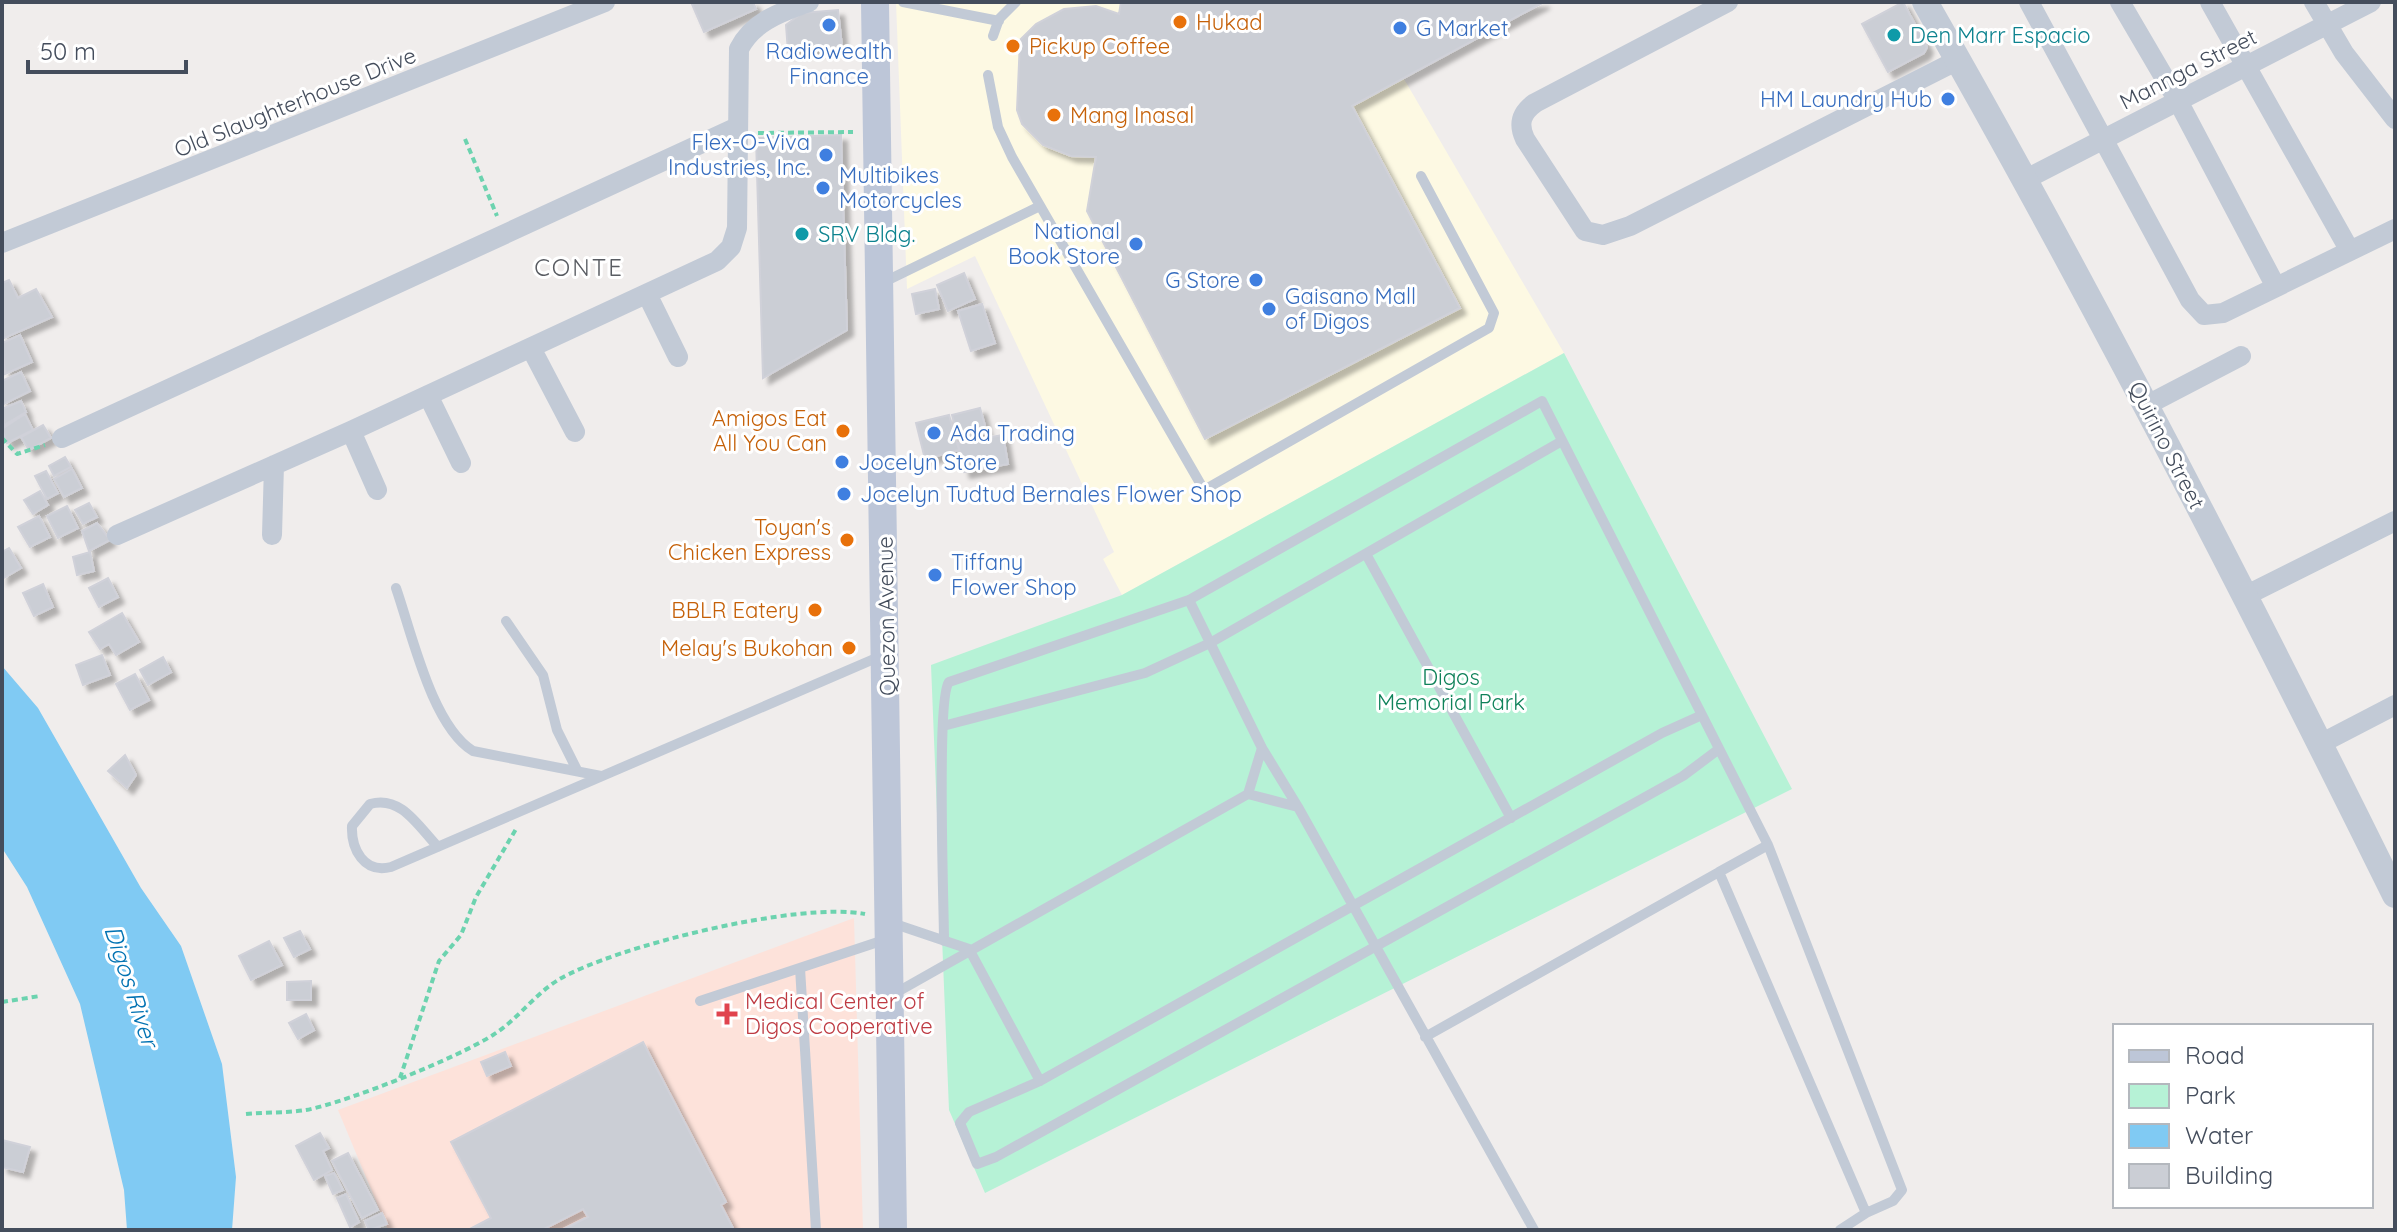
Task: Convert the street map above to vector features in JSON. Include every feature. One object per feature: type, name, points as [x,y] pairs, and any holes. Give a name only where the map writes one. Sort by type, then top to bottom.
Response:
[{"type":"main road","name":"Quezon Avenue","points":[[875,2],[887,654],[893,1230]]},
{"type":"street","name":"Old Slaughterhouse Drive","points":[[2,243],[605,2]]},
{"type":"street","points":[[117,535],[706,267],[731,247],[737,228],[737,59],[744,39],[766,20],[809,2]]},
{"type":"street","points":[[1728,2],[1535,103],[1523,115],[1521,126],[1525,139],[1585,231],[1603,235],[1623,229],[1958,60]]},
{"type":"street","name":"Quirino Street","points":[[1925,2],[2026,179],[2147,405],[2393,885]]},
{"type":"street","points":[[2029,2],[2196,309],[2204,315],[2223,313],[2395,229]]},
{"type":"street","points":[[2120,2],[2178,101],[2276,287]]},
{"type":"street","points":[[2210,2],[2350,251]]},
{"type":"street","points":[[2314,2],[2362,79],[2395,119]]},
{"type":"street","name":"Mannga Street","points":[[2026,179],[2371,2]]},
{"type":"street","points":[[62,438],[735,132]]},
{"type":"street","points":[[647,294],[678,357]]},
{"type":"street","points":[[531,348],[575,432]]},
{"type":"street","points":[[2147,405],[2241,356]]},
{"type":"street","points":[[428,395],[461,463]]},
{"type":"street","points":[[351,431],[377,490]]},
{"type":"street","points":[[272,535],[274,465]]},
{"type":"street","points":[[2245,596],[2395,521]]},
{"type":"street","points":[[2320,744],[2395,705]]},
{"type":"lane","points":[[903,2],[999,21]]},
{"type":"lane","points":[[993,36],[999,21],[1016,2]]},
{"type":"lane","points":[[988,75],[998,127],[1040,206],[1204,490],[1489,328],[1494,313],[1421,176]]},
{"type":"lane","points":[[881,283],[1040,206]]},
{"type":"lane","points":[[944,941],[943,726],[944,688],[949,682],[1189,600],[1542,401],[1768,845],[1902,1190],[1893,1201],[1866,1213],[1840,1230]]},
{"type":"lane","points":[[943,726],[1145,673],[1210,643],[1562,441]]},
{"type":"lane","points":[[1366,554],[1511,818]]},
{"type":"lane","points":[[396,588],[439,707],[461,744],[473,751],[601,776]]},
{"type":"lane","points":[[1189,600],[1262,748],[1534,1230]]},
{"type":"lane","points":[[506,621],[543,675],[557,730],[577,770]]},
{"type":"lane","points":[[438,847],[400,807],[388,801],[370,804],[352,826],[355,850],[372,868],[391,867],[438,847],[601,776],[887,654]]},
{"type":"lane","points":[[1702,715],[1662,733],[1040,1081],[961,1117],[960,1123],[977,1164],[996,1157],[1683,776],[1719,749]]},
{"type":"lane","points":[[1248,794],[1262,748]]},
{"type":"lane","points":[[891,996],[969,949],[1248,794],[1298,807]]},
{"type":"lane","points":[[1425,1037],[1768,845]]},
{"type":"lane","points":[[1719,872],[1866,1213]]},
{"type":"lane","points":[[700,1001],[800,968],[890,930],[944,941],[969,949],[1040,1081]]},
{"type":"lane","points":[[800,968],[816,1230]]},
{"type":"path","points":[[735,132],[877,131]]},
{"type":"path","points":[[465,139],[506,237]]},
{"type":"path","points":[[2,438],[14,452],[22,454],[62,438]]},
{"type":"path","points":[[400,1078],[439,961],[461,935],[476,897],[507,849],[521,811]]},
{"type":"path","points":[[246,1114],[308,1109],[400,1078],[492,1036],[558,981],[617,956],[711,929],[785,916],[851,911],[890,930]]},
{"type":"path","points":[[2,1002],[40,996]]},
{"type":"shaded area","name":"Gaisano Mall of Digos","points":[[896,2],[1544,2],[1404,79],[1564,353],[1122,595],[1103,559],[1114,552],[975,256],[907,289]]},
{"type":"shaded area","name":"Medical Center of Digos Cooperative","points":[[854,918],[863,1230],[388,1230],[338,1110]]},
{"type":"green space","name":"Digos Memorial Park","points":[[1564,353],[1792,789],[985,1193],[949,1110],[931,665],[1122,595]]},
{"type":"water","name":"Digos River","points":[[2,666],[38,708],[141,888],[181,946],[222,1064],[236,1177],[232,1230],[127,1230],[124,1190],[80,1004],[27,887],[2,848]]},
{"type":"building","points":[[691,2],[753,2],[756,9],[704,32]]},
{"type":"building","points":[[1121,2],[1544,2],[1352,106],[1460,308],[1205,439],[1087,211],[1096,157],[1071,156],[1043,145],[1022,124],[1017,110],[1020,40],[1036,24],[1064,9],[1096,6],[1119,14]]},
{"type":"building","name":"Den Marr Espacio","points":[[1903,2],[1927,47],[1924,53],[1888,72],[1862,24]]},
{"type":"building","points":[[838,10],[842,47],[788,52],[786,25],[802,13]]},
{"type":"building","name":"SRV Bldg.","points":[[841,135],[847,330],[763,378],[756,138]]},
{"type":"building","points":[[964,273],[975,299],[948,311],[937,285]]},
{"type":"building","points":[[9,280],[18,298],[36,289],[52,317],[2,339],[2,283]]},
{"type":"building","points":[[935,289],[939,309],[916,314],[912,294]]},
{"type":"building","points":[[982,304],[995,343],[971,351],[958,311]]},
{"type":"building","points":[[20,335],[32,362],[5,374],[2,343]]},
{"type":"building","points":[[21,372],[30,391],[2,405],[2,381]]},
{"type":"building","points":[[21,401],[26,412],[4,425],[2,409]]},
{"type":"building","points":[[980,408],[987,433],[959,440],[952,415]]},
{"type":"building","points":[[25,414],[33,430],[7,443],[2,429]]},
{"type":"building","points":[[949,415],[959,450],[925,459],[916,423]]},
{"type":"building","points":[[43,425],[51,438],[29,450],[21,437]]},
{"type":"building","points":[[1003,435],[1008,464],[964,472],[958,443]]},
{"type":"building","points":[[65,457],[71,467],[54,476],[49,466]]},
{"type":"building","points":[[72,469],[82,488],[64,497],[54,479]]},
{"type":"building","points":[[46,471],[58,493],[47,499],[35,476]]},
{"type":"building","points":[[40,491],[48,505],[33,514],[24,500]]},
{"type":"building","points":[[89,503],[97,517],[83,524],[75,510]]},
{"type":"building","points":[[67,506],[78,528],[58,538],[47,516]]},
{"type":"building","points":[[39,516],[50,537],[30,547],[18,527]]},
{"type":"building","points":[[97,523],[110,540],[89,551],[82,531]]},
{"type":"building","points":[[9,548],[21,568],[2,579],[2,552]]},
{"type":"building","points":[[90,552],[94,571],[77,575],[73,557]]},
{"type":"building","points":[[108,578],[118,597],[99,607],[89,588]]},
{"type":"building","points":[[43,584],[53,607],[34,616],[23,593]]},
{"type":"building","points":[[122,613],[139,642],[116,655],[109,644],[100,649],[89,632]]},
{"type":"building","points":[[102,655],[110,675],[83,685],[76,665]]},
{"type":"building","points":[[163,657],[171,672],[148,685],[140,670]]},
{"type":"building","points":[[135,674],[149,700],[130,710],[116,684]]},
{"type":"building","points":[[125,755],[136,775],[127,788],[108,771]]},
{"type":"building","points":[[300,931],[310,949],[294,957],[284,938]]},
{"type":"building","points":[[269,941],[282,965],[251,980],[239,956]]},
{"type":"building","points":[[311,981],[311,1000],[287,1000],[287,982]]},
{"type":"building","points":[[306,1014],[314,1030],[298,1039],[289,1023]]},
{"type":"building","points":[[643,1042],[726,1202],[721,1205],[734,1230],[562,1230],[588,1217],[583,1209],[542,1230],[468,1230],[491,1218],[451,1142]]},
{"type":"building","points":[[505,1052],[511,1066],[487,1076],[481,1062]]},
{"type":"building","points":[[320,1133],[329,1148],[323,1151],[332,1170],[314,1180],[296,1146]]},
{"type":"building","points":[[2,1140],[30,1147],[23,1172],[2,1167]]},
{"type":"building","points":[[348,1153],[378,1210],[362,1218],[332,1161]]},
{"type":"building","points":[[334,1173],[343,1190],[333,1194],[325,1176]]},
{"type":"building","points":[[346,1194],[359,1222],[350,1227],[337,1198]]},
{"type":"building","points":[[382,1213],[387,1224],[369,1230],[365,1221]]},
{"type":"place","name":"Hukad","points":[[1180,22]]},
{"type":"place","name":"Radiowealth Finance","points":[[829,25]]},
{"type":"place","name":"G Market","points":[[1400,28]]},
{"type":"place","name":"Den Marr Espacio","points":[[1894,35]]},
{"type":"place","name":"Pickup Coffee","points":[[1013,46]]},
{"type":"place","name":"HM Laundry Hub","points":[[1948,99]]},
{"type":"place","name":"Mang Inasal","points":[[1054,115]]},
{"type":"place","name":"Flex-O-Viva Industries, Inc.","points":[[826,155]]},
{"type":"place","name":"Multibikes Motorcycles","points":[[823,188]]},
{"type":"place","name":"SRV Bldg.","points":[[802,234]]},
{"type":"place","name":"National Book Store","points":[[1136,244]]},
{"type":"place","name":"G Store","points":[[1256,280]]},
{"type":"place","name":"Gaisano Mall of Digos","points":[[1269,309]]},
{"type":"place","name":"Amigos Eat All You Can","points":[[843,431]]},
{"type":"place","name":"Ada Trading","points":[[934,433]]},
{"type":"place","name":"Jocelyn Store","points":[[842,462]]},
{"type":"place","name":"Jocelyn Tudtud Bernales Flower Shop","points":[[844,494]]},
{"type":"place","name":"Toyan's Chicken Express","points":[[847,540]]},
{"type":"place","name":"Tiffany Flower Shop","points":[[935,575]]},
{"type":"place","name":"BBLR Eatery","points":[[815,610]]},
{"type":"place","name":"Melay's Bukohan","points":[[849,648]]},
{"type":"place","name":"Medical Center of Digos Cooperative","points":[[727,1014]]},
{"type":"district","name":"CONTE","points":[[579,267]]}]
